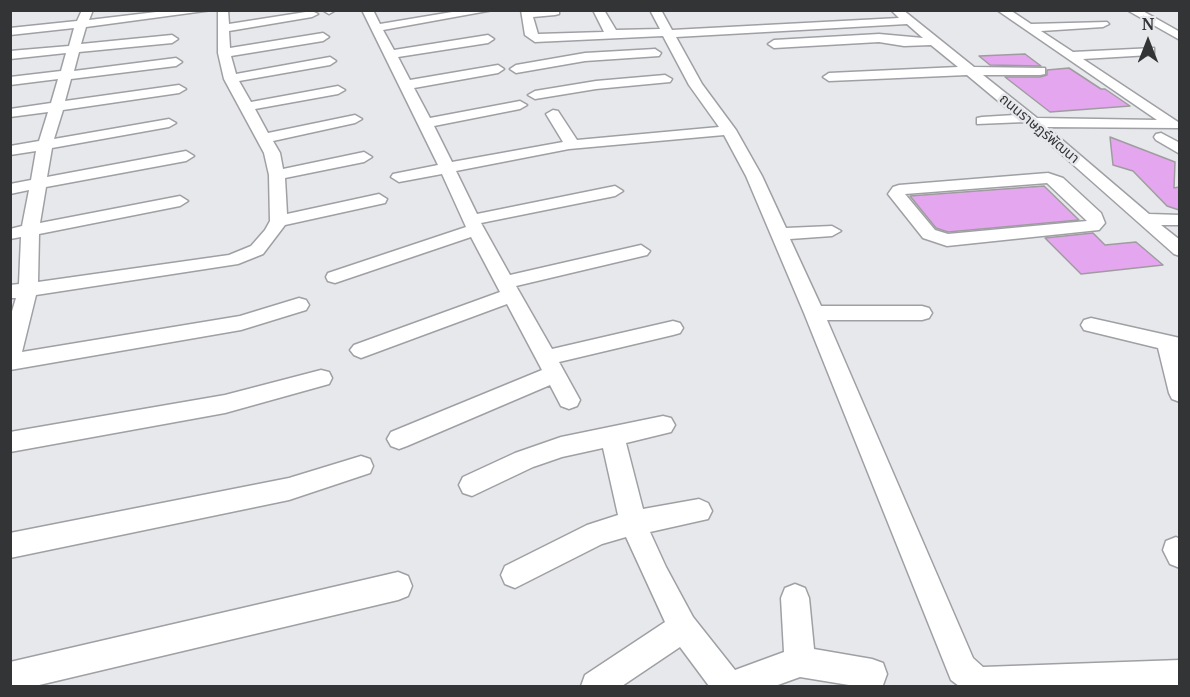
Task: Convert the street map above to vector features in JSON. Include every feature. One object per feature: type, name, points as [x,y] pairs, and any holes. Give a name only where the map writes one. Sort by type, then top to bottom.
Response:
[{"type":"street","points":[[10,32],[84,18],[207,10]]},
{"type":"street","points":[[19,290],[232,260],[257,250],[279,221],[277,175],[266,138],[231,79],[224,53],[223,10]]},
{"type":"street","points":[[368,10],[375,28],[426,123],[474,225],[569,400]]},
{"type":"street","points":[[375,28],[488,10]]},
{"type":"street","points":[[598,10],[610,32],[622,35]]},
{"type":"street","points":[[655,10],[696,84],[729,129],[754,176],[814,313],[956,657],[968,675],[983,682],[1179,675]]},
{"type":"street","name":"ถนนราษฏร์พัฒนา","points":[[896,10],[1030,120],[1179,250]]},
{"type":"street","points":[[1002,10],[1176,125]]},
{"type":"street","points":[[1132,10],[1179,37]]},
{"type":"street","points":[[555,12],[527,12],[531,36],[542,39],[908,21]]},
{"type":"street","points":[[224,28],[312,14]]},
{"type":"street","points":[[84,18],[45,146],[19,290],[10,360],[241,323],[299,305]]},
{"type":"street","points":[[1028,28],[1103,24]]},
{"type":"street","points":[[224,53],[323,37]]},
{"type":"street","points":[[563,38],[566,47],[586,72]]},
{"type":"street","points":[[774,44],[879,38],[904,42],[934,41]]},
{"type":"street","points":[[10,55],[172,39]]},
{"type":"street","points":[[389,55],[488,39]]},
{"type":"street","points":[[1070,56],[1150,51]]},
{"type":"street","points":[[586,72],[585,57],[655,53]]},
{"type":"street","points":[[231,79],[330,61]]},
{"type":"street","points":[[10,81],[176,62]]},
{"type":"street","points":[[406,85],[498,69]]},
{"type":"street","points":[[516,69],[665,79]]},
{"type":"street","points":[[829,77],[970,71],[1040,71]]},
{"type":"street","points":[[535,95],[586,72]]},
{"type":"street","points":[[10,113],[179,89]]},
{"type":"street","points":[[246,107],[338,90]]},
{"type":"street","points":[[426,123],[520,105]]},
{"type":"street","points":[[553,114],[573,145]]},
{"type":"street","points":[[266,138],[355,119]]},
{"type":"street","points":[[982,121],[1030,120],[1176,125]]},
{"type":"street","points":[[10,150],[45,146],[170,123]]},
{"type":"street","points":[[399,177],[573,145],[729,129]]},
{"type":"street","points":[[1161,137],[1179,150]]},
{"type":"street","points":[[10,189],[186,156]]},
{"type":"street","points":[[277,175],[364,157]]},
{"type":"street","points":[[1082,204],[1095,218],[1096,223],[1093,226],[947,240],[929,234],[896,195],[899,190],[1048,178],[1057,181],[1082,204],[1124,201]]},
{"type":"street","points":[[335,277],[474,225],[615,191]]},
{"type":"street","points":[[279,221],[379,199]]},
{"type":"street","points":[[10,234],[180,201]]},
{"type":"street","points":[[1145,219],[1179,220]]},
{"type":"street","points":[[780,234],[832,231]]},
{"type":"street","points":[[361,350],[507,289],[641,251]]},
{"type":"street","points":[[814,313],[922,313]]},
{"type":"street","points":[[1091,325],[1173,345],[1179,393]]},
{"type":"street","points":[[399,439],[550,366],[673,328]]},
{"type":"street","points":[[10,442],[225,404],[321,378]]},
{"type":"street","points":[[472,485],[543,453],[612,435],[663,425]]},
{"type":"street","points":[[612,435],[633,523],[656,578],[683,627],[728,687]]},
{"type":"street","points":[[10,546],[289,489],[361,465]]},
{"type":"street","points":[[515,575],[596,534],[633,523],[699,511]]},
{"type":"street","points":[[10,677],[398,586]]},
{"type":"street","points":[[795,598],[800,662]]},
{"type":"street","points":[[596,687],[683,627]]},
{"type":"street","points":[[734,687],[800,662],[872,674]]},
{"type":"building","points":[[1025,54],[1041,66],[990,65],[979,56]]},
{"type":"building","points":[[1069,68],[1130,106],[1050,112],[1005,77],[1040,77],[1047,75],[1047,70]]},
{"type":"building","points":[[1110,137],[1175,162],[1174,188],[1179,187],[1179,210],[1167,206],[1133,171],[1113,165]]},
{"type":"building","points":[[1044,186],[1079,220],[948,232],[936,228],[910,196]]},
{"type":"building","points":[[1093,233],[1105,245],[1136,242],[1163,265],[1081,274],[1045,238]]}]
